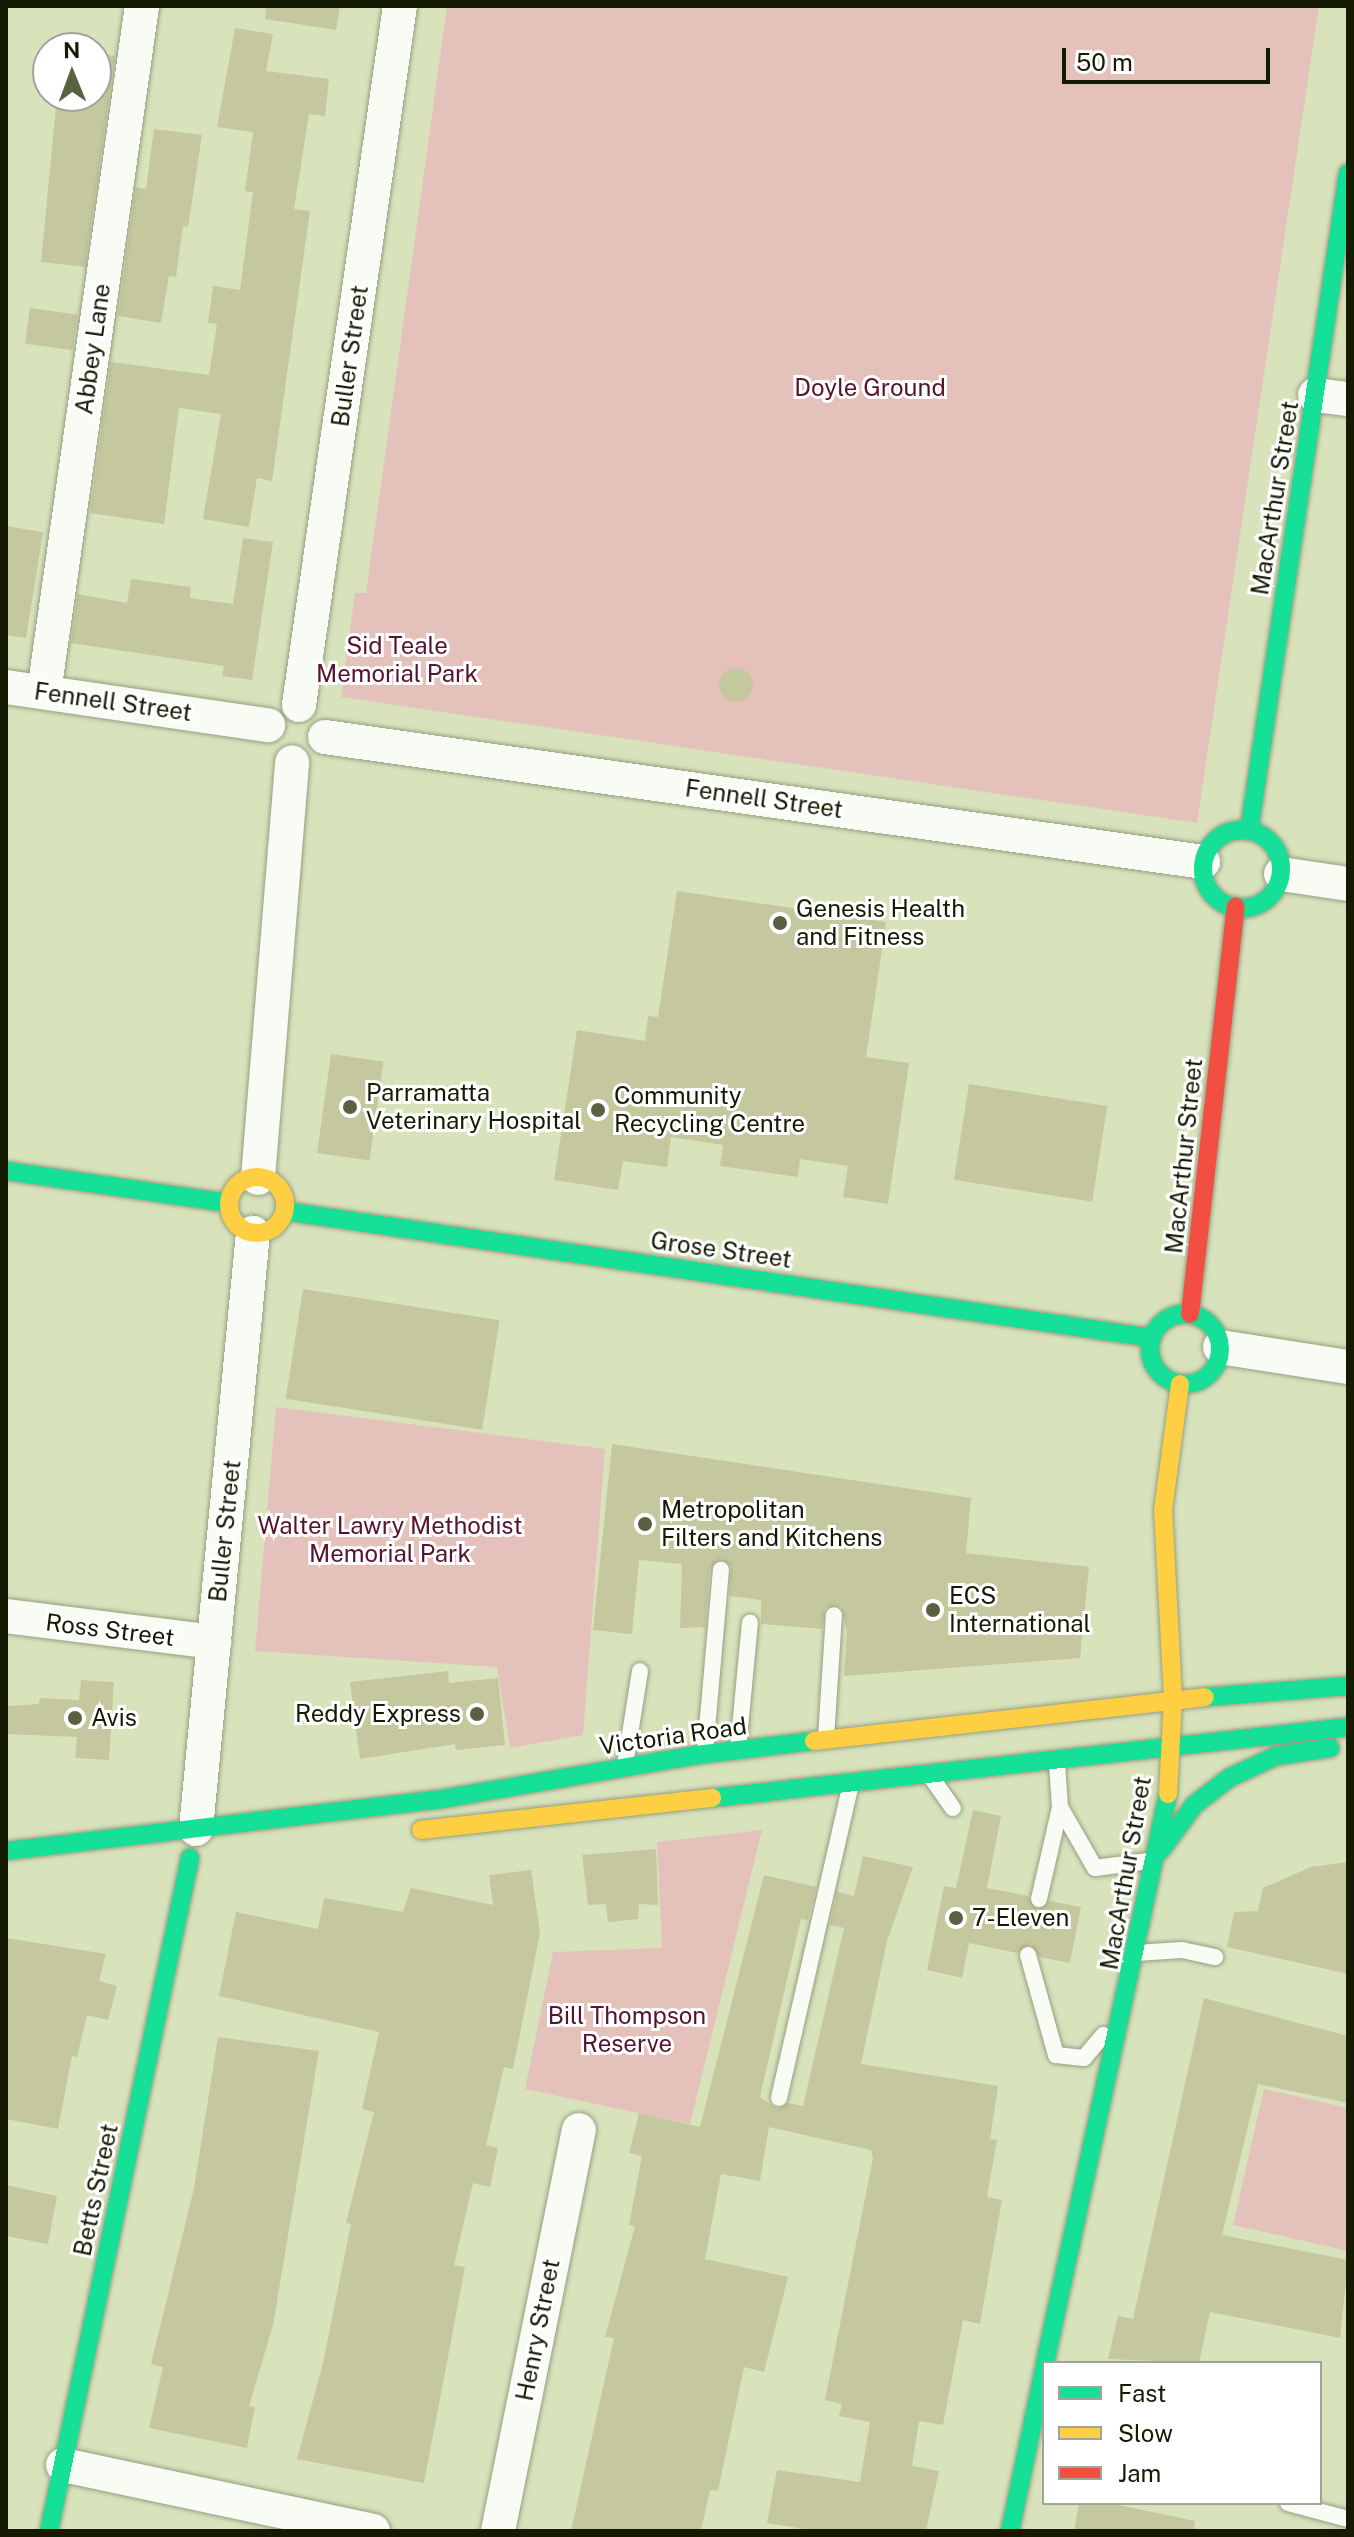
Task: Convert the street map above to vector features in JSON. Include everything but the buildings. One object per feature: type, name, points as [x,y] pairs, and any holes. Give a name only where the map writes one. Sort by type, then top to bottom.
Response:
[{"type":"street","name":"Abbey Lane","points":[[44,692],[142,6]]},
{"type":"street","name":"Buller Street","points":[[299,705],[400,6]]},
{"type":"street","name":"MacArthur Street","points":[[1249,831],[1348,173]]},
{"type":"street","points":[[1315,395],[1348,399]]},
{"type":"street","name":"Fennell Street","points":[[6,687],[268,725]]},
{"type":"street","points":[[299,705],[320,715],[325,737],[314,757],[292,762],[272,749],[268,725],[279,709],[299,705]]},
{"type":"street","name":"Fennell Street","points":[[325,737],[1203,862]]},
{"type":"street","points":[[258,1178],[292,762]]},
{"type":"street","points":[[1249,831],[1276,851],[1281,874],[1265,900],[1236,907],[1214,896],[1203,862],[1224,834],[1249,831]]},
{"type":"street","points":[[1281,874],[1348,884]]},
{"type":"street","name":"MacArthur Street","points":[[1190,1314],[1236,907]]},
{"type":"street","points":[[6,1171],[229,1203]]},
{"type":"street","points":[[258,1178],[279,1188],[284,1211],[277,1225],[253,1233],[233,1219],[229,1203],[242,1182],[258,1178]]},
{"type":"street","name":"Grose Street","points":[[284,1211],[1152,1338]]},
{"type":"street","name":"Buller Street","points":[[192,1851],[253,1233]]},
{"type":"street","points":[[1190,1314],[1211,1325],[1220,1347],[1213,1370],[1204,1379],[1180,1384],[1159,1372],[1150,1350],[1152,1338],[1166,1319],[1190,1314]]},
{"type":"street","points":[[1220,1347],[1348,1367]]},
{"type":"street","name":"MacArthur Street","points":[[1045,2361],[1156,1860],[1171,1749],[1173,1699],[1163,1510],[1180,1384]]},
{"type":"street","name":"Ross Street","points":[[6,1616],[214,1642]]},
{"type":"street","name":"Victoria Road","points":[[6,1851],[192,1851],[436,1800],[705,1754],[1173,1699],[1348,1686]]},
{"type":"street","points":[[404,1832],[852,1778],[1057,1761],[1348,1727]]},
{"type":"street","points":[[1156,1860],[1178,1822],[1229,1778],[1276,1756],[1348,1745]]},
{"type":"street","name":"Betts Street","points":[[49,2531],[192,1851]]},
{"type":"street","name":"Henry Street","points":[[498,2531],[579,2130]]},
{"type":"street","points":[[1010,2531],[1042,2379]]},
{"type":"street","points":[[63,2465],[373,2531]]},
{"type":"lane","points":[[705,1754],[721,1570]]},
{"type":"lane","points":[[826,1741],[834,1615]]},
{"type":"lane","points":[[738,1751],[750,1623]]},
{"type":"lane","points":[[625,1767],[640,1671]]},
{"type":"lane","points":[[1039,1899],[1060,1807],[1057,1761]]},
{"type":"lane","points":[[927,1772],[953,1808]]},
{"type":"lane","points":[[779,2098],[852,1778]]},
{"type":"lane","points":[[1060,1807],[1095,1868],[1156,1860]]},
{"type":"lane","points":[[1136,1953],[1182,1950],[1215,1957]]},
{"type":"lane","points":[[1028,1955],[1056,2055],[1084,2058],[1124,2011]]},
{"type":"lane","points":[[1296,2505],[1348,2519]]},
{"type":"green space","name":"Doyle Ground","points":[[447,6],[1319,6],[1197,823],[341,697],[355,593],[366,593]]},
{"type":"green space","name":"Walter Lawry Methodist Memorial Park","points":[[276,1407],[605,1449],[583,1735],[510,1748],[497,1667],[255,1651]]},
{"type":"green space","name":"Bill Thompson Reserve","points":[[762,1830],[690,2124],[525,2089],[553,1952],[662,1948],[657,1842]]},
{"type":"green space","points":[[1264,2089],[1348,2108],[1348,2251],[1233,2225]]},
{"type":"traffic: fast","points":[[1249,831],[1348,173]]},
{"type":"traffic: fast","points":[[1242,830],[1257,833],[1269,842],[1278,854],[1281,869],[1278,884],[1269,896],[1257,905],[1242,908],[1227,905],[1215,896],[1206,884],[1203,869],[1206,854],[1215,842],[1227,833],[1242,830]]},
{"type":"traffic: fast","points":[[6,1171],[229,1203]]},
{"type":"traffic: fast","points":[[284,1211],[1152,1338]]},
{"type":"traffic: fast","points":[[1185,1314],[1210,1324],[1220,1349],[1210,1374],[1185,1384],[1160,1374],[1150,1349],[1160,1324],[1185,1314]]},
{"type":"traffic: fast","points":[[1205,1697],[1348,1686]]},
{"type":"traffic: fast","points":[[712,1798],[1348,1727]]},
{"type":"traffic: fast","points":[[6,1851],[436,1800],[696,1755],[814,1741]]},
{"type":"traffic: fast","points":[[1161,1850],[1194,1805],[1229,1778],[1276,1756],[1330,1748]]},
{"type":"traffic: fast","points":[[1045,2361],[1168,1794]]},
{"type":"traffic: fast","points":[[49,2531],[190,1858]]},
{"type":"traffic: fast","points":[[1010,2531],[1042,2379]]},
{"type":"traffic: slow","points":[[257,1177],[276,1186],[285,1205],[276,1224],[257,1233],[238,1224],[229,1205],[238,1186],[257,1177]]},
{"type":"traffic: slow","points":[[1168,1794],[1173,1699],[1163,1510],[1180,1384]]},
{"type":"traffic: slow","points":[[814,1741],[1205,1697]]},
{"type":"traffic: slow","points":[[421,1830],[712,1798]]},
{"type":"traffic: jam","points":[[1190,1314],[1236,907]]},
{"type":"place","name":"Genesis Health and Fitness","points":[[780,923]]},
{"type":"place","name":"Parramatta Veterinary Hospital","points":[[350,1107]]},
{"type":"place","name":"Community Recycling Centre","points":[[598,1110]]},
{"type":"place","name":"Metropolitan Filters and Kitchens","points":[[645,1524]]},
{"type":"place","name":"ECS International","points":[[933,1610]]},
{"type":"place","name":"Reddy Express","points":[[477,1714]]},
{"type":"place","name":"Avis","points":[[75,1718]]},
{"type":"place","name":"7-Eleven","points":[[956,1918]]},
{"type":"park label","name":"Sid Teale Memorial Park","points":[[397,660]]}]
